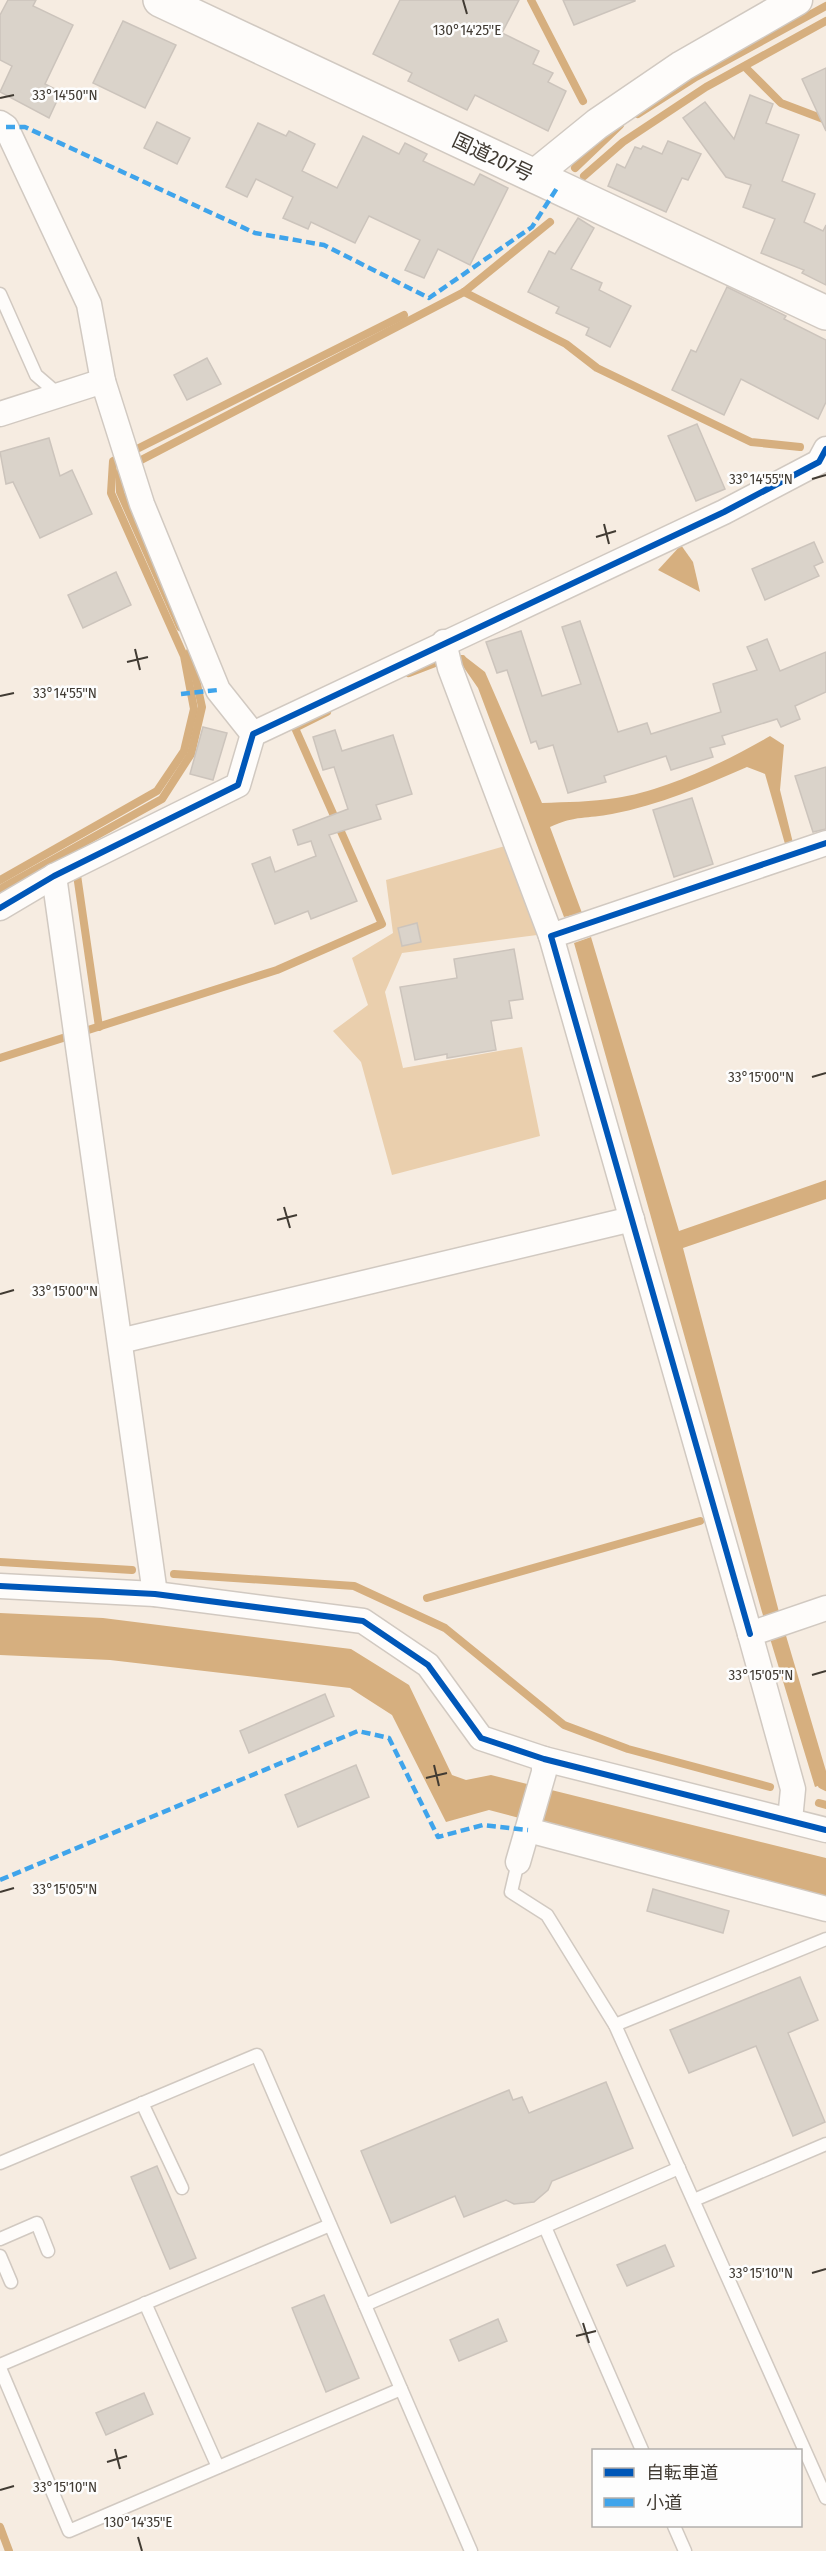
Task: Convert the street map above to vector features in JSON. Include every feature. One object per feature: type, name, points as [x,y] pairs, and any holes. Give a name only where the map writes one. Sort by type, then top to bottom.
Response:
[{"type":"highway","name":"国道207号","points":[[160,0],[826,313]]},
{"type":"street","points":[[533,176],[597,124],[682,66],[797,0]]},
{"type":"street","points":[[0,123],[6,127],[88,304],[103,381],[142,504],[218,690],[253,734]]},
{"type":"street","points":[[0,414],[103,381]]},
{"type":"street","points":[[0,908],[70,868],[238,785],[253,734],[724,512],[819,462],[826,448]]},
{"type":"street","points":[[444,642],[450,668],[570,930],[632,1219],[755,1632],[793,1789],[789,1820]]},
{"type":"street","points":[[570,930],[826,843]]},
{"type":"street","points":[[70,868],[76,1034],[155,1594]]},
{"type":"street","points":[[120,1341],[632,1219]]},
{"type":"street","points":[[0,1586],[155,1594],[363,1621],[428,1665],[481,1738],[544,1765],[826,1830]]},
{"type":"street","points":[[755,1632],[826,1608]]},
{"type":"street","points":[[518,1862],[544,1765]]},
{"type":"street","points":[[528,1828],[826,1909]]},
{"type":"lane","points":[[0,294],[36,375],[58,394]]},
{"type":"lane","points":[[518,1862],[511,1892],[547,1915],[615,2025],[826,2498]]},
{"type":"lane","points":[[615,2025],[826,1938]]},
{"type":"lane","points":[[0,2163],[257,2055],[471,2551]]},
{"type":"lane","points":[[142,2103],[182,2188]]},
{"type":"lane","points":[[694,2200],[826,2144]]},
{"type":"lane","points":[[365,2305],[679,2168]]},
{"type":"lane","points":[[0,2239],[37,2223],[48,2251]]},
{"type":"lane","points":[[330,2225],[0,2366],[69,2531],[401,2389]]},
{"type":"lane","points":[[545,2227],[641,2449]]},
{"type":"lane","points":[[0,2256],[11,2282]]},
{"type":"lane","points":[[146,2303],[218,2467]]},
{"type":"lane","points":[[674,2527],[686,2551]]},
{"type":"shaded area","points":[[681,545],[693,562],[700,592],[658,570]]},
{"type":"shaded area","points":[[463,655],[485,672],[542,803],[607,799],[654,789],[715,765],[770,736],[784,745],[780,790],[793,843],[785,844],[765,774],[747,767],[647,806],[559,823],[550,827],[582,913],[564,917],[478,688],[460,662]]},
{"type":"shaded area","points":[[505,846],[537,935],[402,953],[385,992],[403,1068],[522,1047],[540,1136],[392,1175],[361,1062],[333,1031],[368,1005],[352,958],[393,933],[386,880]]},
{"type":"shaded area","points":[[591,937],[679,1231],[826,1180],[826,1199],[683,1248],[779,1612],[826,1771],[826,1783],[815,1787],[762,1612],[574,943]]},
{"type":"shaded area","points":[[0,1613],[103,1618],[351,1649],[409,1685],[452,1775],[466,1780],[491,1775],[826,1858],[826,1900],[489,1810],[446,1822],[392,1715],[350,1688],[110,1660],[0,1655]]},
{"type":"building","points":[[8,0],[36,0],[33,6],[73,25],[45,84],[61,92],[49,118],[0,92],[12,66],[0,60],[0,15]]},
{"type":"building","points":[[400,0],[519,0],[502,33],[539,51],[533,64],[553,73],[548,82],[566,91],[548,131],[475,95],[467,110],[408,81],[412,73],[373,54]]},
{"type":"building","points":[[563,0],[635,0],[635,1],[574,25]]},
{"type":"building","points":[[123,21],[176,45],[145,108],[93,83]]},
{"type":"building","points":[[826,68],[826,131],[802,79]]},
{"type":"building","points":[[750,95],[773,104],[766,123],[799,135],[782,181],[815,194],[804,222],[823,231],[826,225],[826,285],[802,273],[804,270],[761,253],[775,219],[743,207],[751,185],[726,177],[683,118],[705,102],[734,139]]},
{"type":"building","points":[[157,122],[190,138],[177,164],[144,148]]},
{"type":"building","points":[[258,123],[286,136],[289,131],[315,144],[302,171],[337,188],[363,136],[399,154],[405,143],[427,154],[423,161],[474,185],[480,174],[508,188],[470,265],[438,249],[424,278],[405,270],[420,240],[369,216],[355,243],[311,222],[308,229],[283,218],[293,197],[256,179],[247,197],[226,187]]},
{"type":"building","points":[[668,141],[701,154],[688,180],[682,178],[666,212],[608,186],[617,164],[625,168],[635,147],[641,149],[643,146],[662,154]]},
{"type":"building","points":[[578,218],[594,228],[571,269],[602,283],[599,290],[631,306],[610,347],[586,335],[589,328],[556,313],[559,307],[528,292],[549,251],[555,254]]},
{"type":"building","points":[[727,287],[786,316],[784,319],[826,340],[826,402],[818,419],[741,379],[724,415],[672,390],[691,350],[696,352]]},
{"type":"building","points":[[207,358],[221,384],[187,400],[174,375]]},
{"type":"building","points":[[697,424],[725,489],[696,501],[668,436]]},
{"type":"building","points":[[49,438],[60,476],[72,470],[92,514],[40,538],[13,482],[6,484],[0,452]]},
{"type":"building","points":[[814,542],[823,562],[814,566],[819,576],[765,600],[752,569]]},
{"type":"building","points":[[116,572],[131,605],[83,628],[68,595]]},
{"type":"building","points":[[580,621],[618,732],[647,723],[651,734],[721,712],[713,684],[757,670],[747,647],[767,639],[780,671],[826,652],[826,692],[795,706],[800,719],[781,727],[777,719],[722,736],[725,744],[710,748],[713,757],[671,770],[666,756],[604,776],[606,782],[568,793],[553,745],[539,749],[536,741],[531,743],[507,670],[497,673],[486,642],[521,631],[542,696],[581,684],[562,627]]},
{"type":"building","points":[[203,727],[227,733],[213,780],[190,774]]},
{"type":"building","points":[[335,730],[342,751],[393,735],[412,794],[376,805],[381,819],[329,835],[357,901],[311,919],[308,911],[275,924],[252,864],[270,857],[275,872],[316,856],[311,841],[298,845],[293,830],[348,809],[334,767],[323,770],[313,737]]},
{"type":"building","points":[[826,767],[826,829],[813,832],[795,776]]},
{"type":"building","points":[[692,798],[713,864],[674,877],[653,810]]},
{"type":"building","points":[[417,923],[421,942],[402,946],[398,928]]},
{"type":"building","points":[[514,949],[523,999],[509,1001],[512,1018],[491,1021],[496,1050],[447,1058],[447,1054],[415,1060],[400,987],[457,978],[454,959]]},
{"type":"building","points":[[325,1694],[334,1716],[249,1753],[240,1731]]},
{"type":"building","points":[[356,1765],[369,1797],[298,1827],[285,1795]]},
{"type":"building","points":[[653,1889],[729,1911],[723,1933],[647,1911]]},
{"type":"building","points":[[800,1977],[818,2020],[788,2033],[825,2122],[793,2136],[756,2046],[689,2073],[670,2030]]},
{"type":"building","points":[[606,2082],[633,2148],[552,2181],[548,2190],[534,2202],[514,2204],[506,2200],[464,2217],[455,2196],[391,2223],[361,2151],[509,2090],[513,2100],[522,2097],[529,2113]]},
{"type":"building","points":[[157,2166],[196,2258],[170,2269],[131,2177]]},
{"type":"building","points":[[665,2245],[674,2266],[627,2286],[617,2265]]},
{"type":"building","points":[[324,2295],[359,2378],[326,2392],[292,2308]]},
{"type":"building","points":[[498,2319],[507,2341],[459,2361],[450,2340]]},
{"type":"building","points":[[144,2393],[153,2414],[106,2435],[96,2413]]},
{"type":"waterway","points":[[531,0],[583,101]]},
{"type":"waterway","points":[[638,114],[696,77],[826,6]]},
{"type":"waterway","points":[[584,176],[623,142],[706,87],[826,21]]},
{"type":"waterway","points":[[746,68],[781,103],[826,120]]},
{"type":"waterway","points":[[575,168],[620,125]]},
{"type":"waterway","points":[[180,627],[120,492],[120,471],[464,292],[550,222]]},
{"type":"waterway","points":[[464,292],[566,344],[597,368],[751,442],[800,447]]},
{"type":"waterway","points":[[0,880],[157,791],[184,751],[194,709],[184,656],[111,493],[113,461],[404,315]]},
{"type":"waterway","points":[[0,889],[162,799],[191,754],[202,707],[190,652]]},
{"type":"waterway","points":[[409,673],[435,663],[462,659]]},
{"type":"waterway","points":[[0,1058],[277,970],[382,924],[295,728],[327,712]]},
{"type":"waterway","points":[[76,868],[99,1027]]},
{"type":"waterway","points":[[427,1598],[700,1521]]},
{"type":"waterway","points":[[0,1562],[132,1570]]},
{"type":"waterway","points":[[174,1574],[354,1586],[445,1628],[564,1725],[628,1749],[770,1787]]},
{"type":"waterway","points":[[822,1785],[826,1787]]},
{"type":"waterway","points":[[819,1803],[826,1805]]},
{"type":"waterway","points":[[0,2527],[9,2551]]},
{"type":"marked path","points":[[6,127],[25,127],[255,233],[324,245],[429,298],[532,227],[557,188]]},
{"type":"marked path","points":[[181,694],[218,690]]},
{"type":"marked path","points":[[0,1880],[358,1731],[389,1738],[438,1837],[483,1825],[528,1830]]},
{"type":"cycle path","points":[[0,908],[54,876],[238,785],[253,734],[724,512],[819,462],[826,449]]},
{"type":"cycle path","points":[[750,1634],[551,936],[826,843]]},
{"type":"cycle path","points":[[0,1586],[155,1594],[363,1621],[428,1665],[481,1738],[544,1759],[826,1830]]}]
